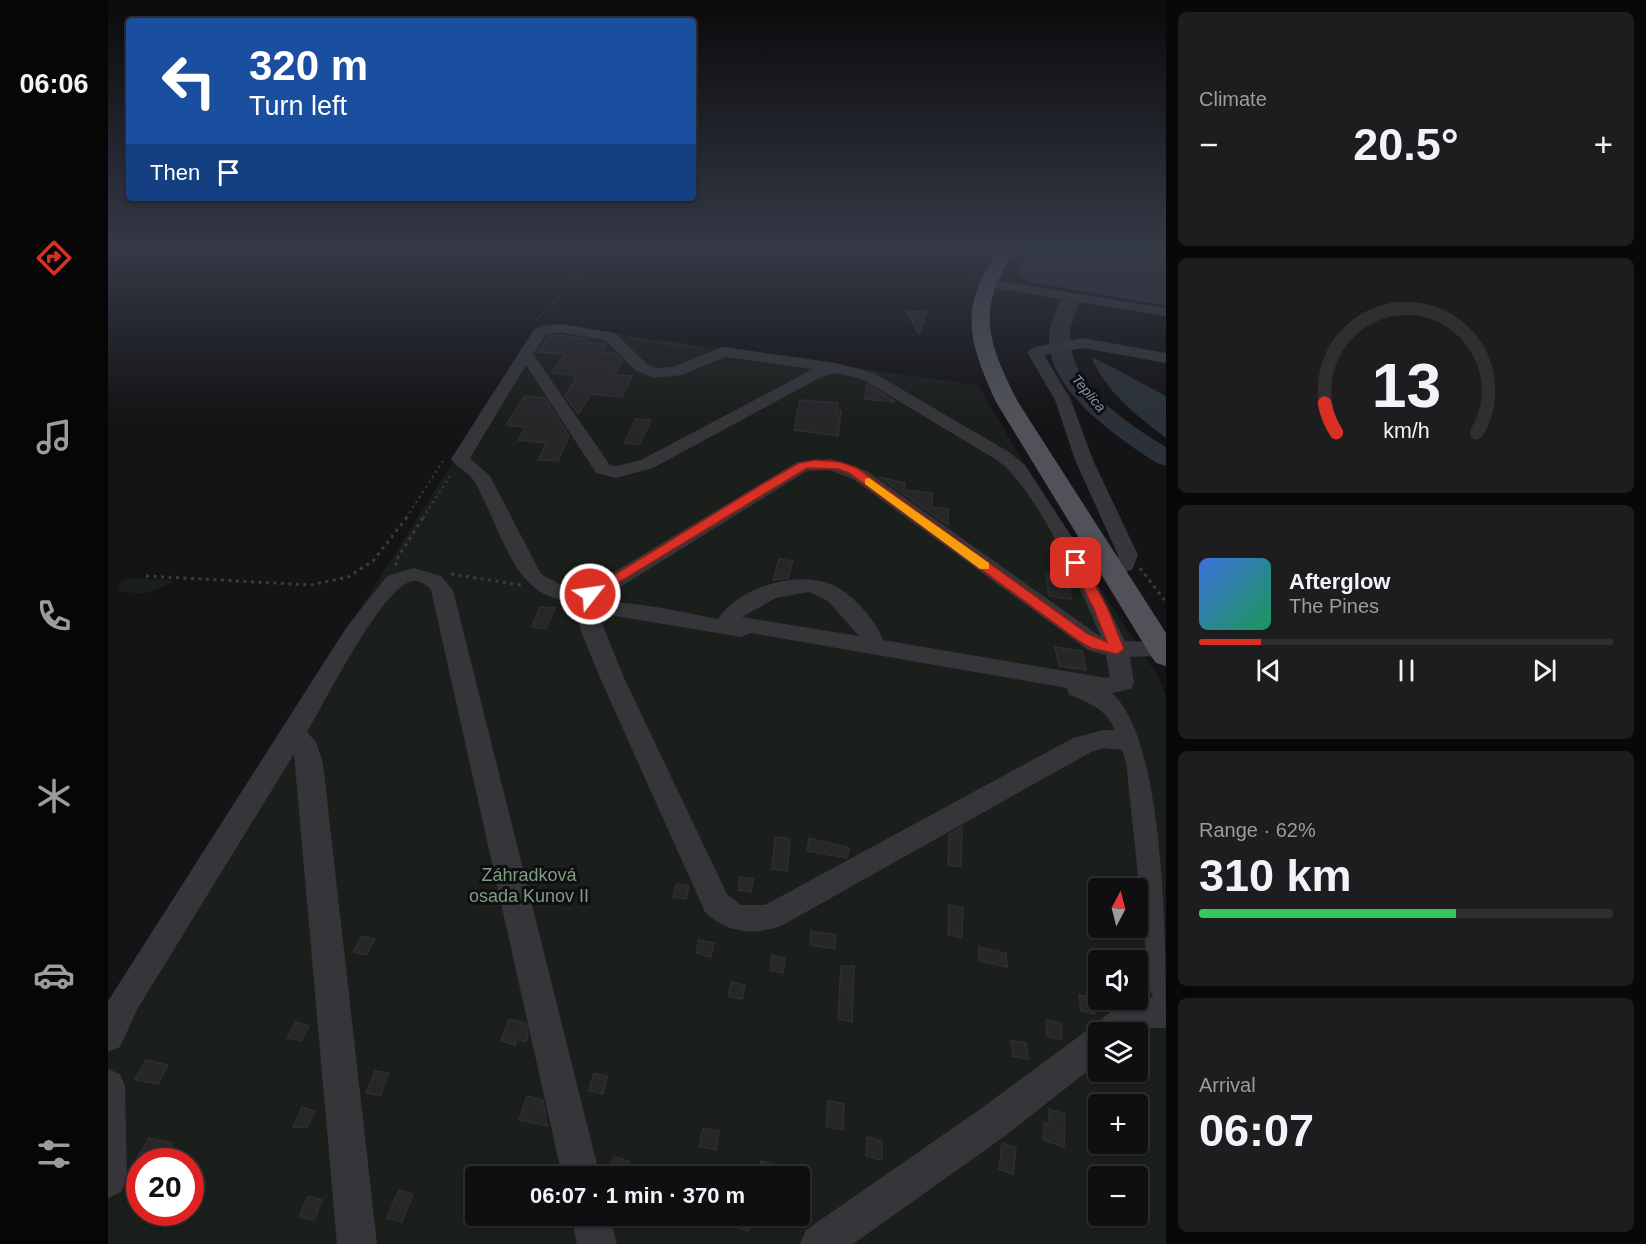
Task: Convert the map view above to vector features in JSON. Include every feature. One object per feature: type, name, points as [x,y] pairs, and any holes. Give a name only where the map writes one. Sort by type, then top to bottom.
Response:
[{"type":"main road","points":[[979,304],[979,322],[984,351],[1007,402],[1120,561],[1164,652]]},
{"type":"lane","points":[[1115,304],[1166,312]]},
{"type":"lane","points":[[830,369],[647,464],[616,472],[603,468],[536,365],[527,357],[526,351],[537,333],[545,329],[560,328],[610,336],[640,367],[654,373],[676,372],[723,352],[830,369],[851,370],[868,376],[1003,456],[1020,469],[1087,580],[1117,649],[1123,676],[1122,683],[1106,686],[747,625],[728,621],[734,611],[772,592],[800,586],[820,587],[842,601],[869,632],[873,646]]},
{"type":"lane","points":[[1120,561],[1110,520],[1060,393],[1035,354],[1040,350],[1077,344],[1166,358]]},
{"type":"lane","points":[[527,357],[520,362],[453,459],[481,476],[528,571],[538,583],[563,593],[596,592],[803,466],[831,464],[860,475],[1083,638],[1096,645],[1117,649],[1164,652]]},
{"type":"lane","points":[[108,1036],[127,997],[359,627],[395,580],[410,574],[421,575],[438,582],[485,765],[579,1166]]},
{"type":"lane","points":[[1133,741],[1103,740],[1082,745],[770,917],[747,920],[734,918],[716,903],[613,680],[593,634],[587,612],[600,608],[621,609],[1068,686],[1098,696],[1110,703],[1128,725],[1133,741],[1139,762],[1158,865],[1166,990]]},
{"type":"lane","points":[[293,735],[303,742],[310,763],[357,1244]]},
{"type":"lane","points":[[1129,1022],[1152,1011],[1166,1013]]},
{"type":"lane","points":[[820,1244],[1001,1116],[1088,1050]]},
{"type":"lane","points":[[108,1086],[108,1179]]},
{"type":"lane","points":[[593,1226],[597,1244]]},
{"type":"path","points":[[533,322],[553,304]]},
{"type":"path","points":[[610,336],[723,352]]},
{"type":"path","points":[[398,565],[394,562],[453,459]]},
{"type":"path","points":[[146,576],[311,585],[348,577],[373,561],[453,459]]},
{"type":"path","points":[[1120,561],[1166,602]]},
{"type":"path","points":[[444,573],[523,586],[538,583]]},
{"type":"green space","name":"Záhradková osada Kunov II","points":[[540,323],[978,385],[1068,538],[1135,642],[1134,656],[1145,657],[1158,676],[1166,696],[1166,1244],[108,1244],[108,1006],[476,426],[479,413]]},
{"type":"green space","points":[[136,578],[169,580],[173,583],[143,594],[116,591],[122,581]]},
{"type":"shaded area","points":[[1091,356],[1166,396],[1166,438],[1122,402],[1104,380]]},
{"type":"building","points":[[906,311],[927,311],[919,334]]},
{"type":"building","points":[[549,336],[588,339],[587,343],[606,344],[602,352],[615,353],[622,360],[615,375],[632,376],[622,397],[591,394],[578,414],[565,396],[577,376],[552,373],[565,354],[538,352]]},
{"type":"building","points":[[867,384],[894,401],[894,402],[865,399]]},
{"type":"building","points":[[525,396],[545,398],[569,436],[558,461],[538,460],[546,443],[518,440],[525,427],[506,425]]},
{"type":"building","points":[[800,400],[838,403],[837,411],[841,411],[838,436],[794,430]]},
{"type":"building","points":[[635,419],[651,420],[639,445],[625,443]]},
{"type":"building","points":[[879,477],[905,483],[904,490],[932,493],[932,507],[948,509],[948,525]]},
{"type":"building","points":[[779,559],[793,561],[788,578],[773,580]]},
{"type":"building","points":[[1046,573],[1068,576],[1071,599],[1049,596]]},
{"type":"building","points":[[540,607],[555,608],[546,629],[532,627]]},
{"type":"building","points":[[1055,647],[1082,651],[1086,670],[1059,666]]},
{"type":"building","points":[[962,827],[961,867],[948,865],[949,834]]},
{"type":"building","points":[[775,837],[790,839],[787,871],[772,869]]},
{"type":"building","points":[[809,838],[849,848],[847,858],[807,851]]},
{"type":"building","points":[[740,877],[753,879],[751,892],[738,890]]},
{"type":"building","points":[[676,884],[689,886],[686,899],[673,897]]},
{"type":"building","points":[[949,905],[963,908],[962,938],[948,935]]},
{"type":"building","points":[[811,931],[836,935],[835,949],[810,945]]},
{"type":"building","points":[[362,936],[375,939],[366,955],[353,952]]},
{"type":"building","points":[[699,940],[714,943],[711,957],[696,953]]},
{"type":"building","points":[[979,947],[1006,953],[1007,967],[979,961]]},
{"type":"building","points":[[772,955],[785,958],[783,973],[770,970]]},
{"type":"building","points":[[841,966],[854,966],[852,1022],[838,1019]]},
{"type":"building","points":[[731,982],[745,985],[742,999],[728,996]]},
{"type":"building","points":[[1079,995],[1088,997],[1088,1010],[1094,1010],[1095,1014],[1081,1011]]},
{"type":"building","points":[[509,1019],[526,1023],[528,1035],[526,1042],[517,1039],[515,1045],[501,1041]]},
{"type":"building","points":[[1046,1020],[1061,1023],[1062,1040],[1047,1036]]},
{"type":"building","points":[[296,1022],[309,1026],[301,1041],[287,1038]]},
{"type":"building","points":[[1011,1040],[1026,1043],[1028,1059],[1013,1056]]},
{"type":"building","points":[[146,1060],[168,1065],[158,1084],[135,1080]]},
{"type":"building","points":[[375,1071],[389,1073],[380,1096],[366,1093]]},
{"type":"building","points":[[594,1073],[607,1076],[603,1094],[589,1091]]},
{"type":"building","points":[[527,1096],[543,1100],[547,1126],[519,1120]]},
{"type":"building","points":[[828,1100],[844,1104],[843,1130],[826,1127]]},
{"type":"building","points":[[302,1107],[315,1111],[307,1128],[293,1127]]},
{"type":"building","points":[[1049,1109],[1065,1114],[1064,1147],[1043,1140],[1044,1123],[1049,1124]]},
{"type":"building","points":[[703,1128],[719,1131],[716,1150],[699,1146]]},
{"type":"building","points":[[867,1137],[882,1141],[882,1160],[866,1156]]},
{"type":"building","points":[[149,1138],[173,1143],[170,1148],[143,1148]]},
{"type":"building","points":[[1002,1143],[1016,1148],[1013,1175],[999,1169]]},
{"type":"building","points":[[614,1157],[629,1161],[628,1166],[611,1166]]},
{"type":"building","points":[[761,1161],[783,1166],[761,1166]]},
{"type":"building","points":[[399,1190],[413,1194],[402,1222],[387,1218]]},
{"type":"building","points":[[308,1196],[322,1200],[314,1220],[299,1217]]},
{"type":"building","points":[[734,1226],[750,1226],[749,1231]]},
{"type":"waterway","name":"Teplica","points":[[1068,304],[1059,338],[1062,356],[1070,374],[1098,408],[1166,458]]},
{"type":"slow traffic","points":[[869,481],[985,566]]},
{"type":"route","points":[[590,594],[765,487],[803,466],[815,463],[840,466],[853,471],[1083,638],[1096,645],[1117,649],[1101,609],[1076,563]]}]
